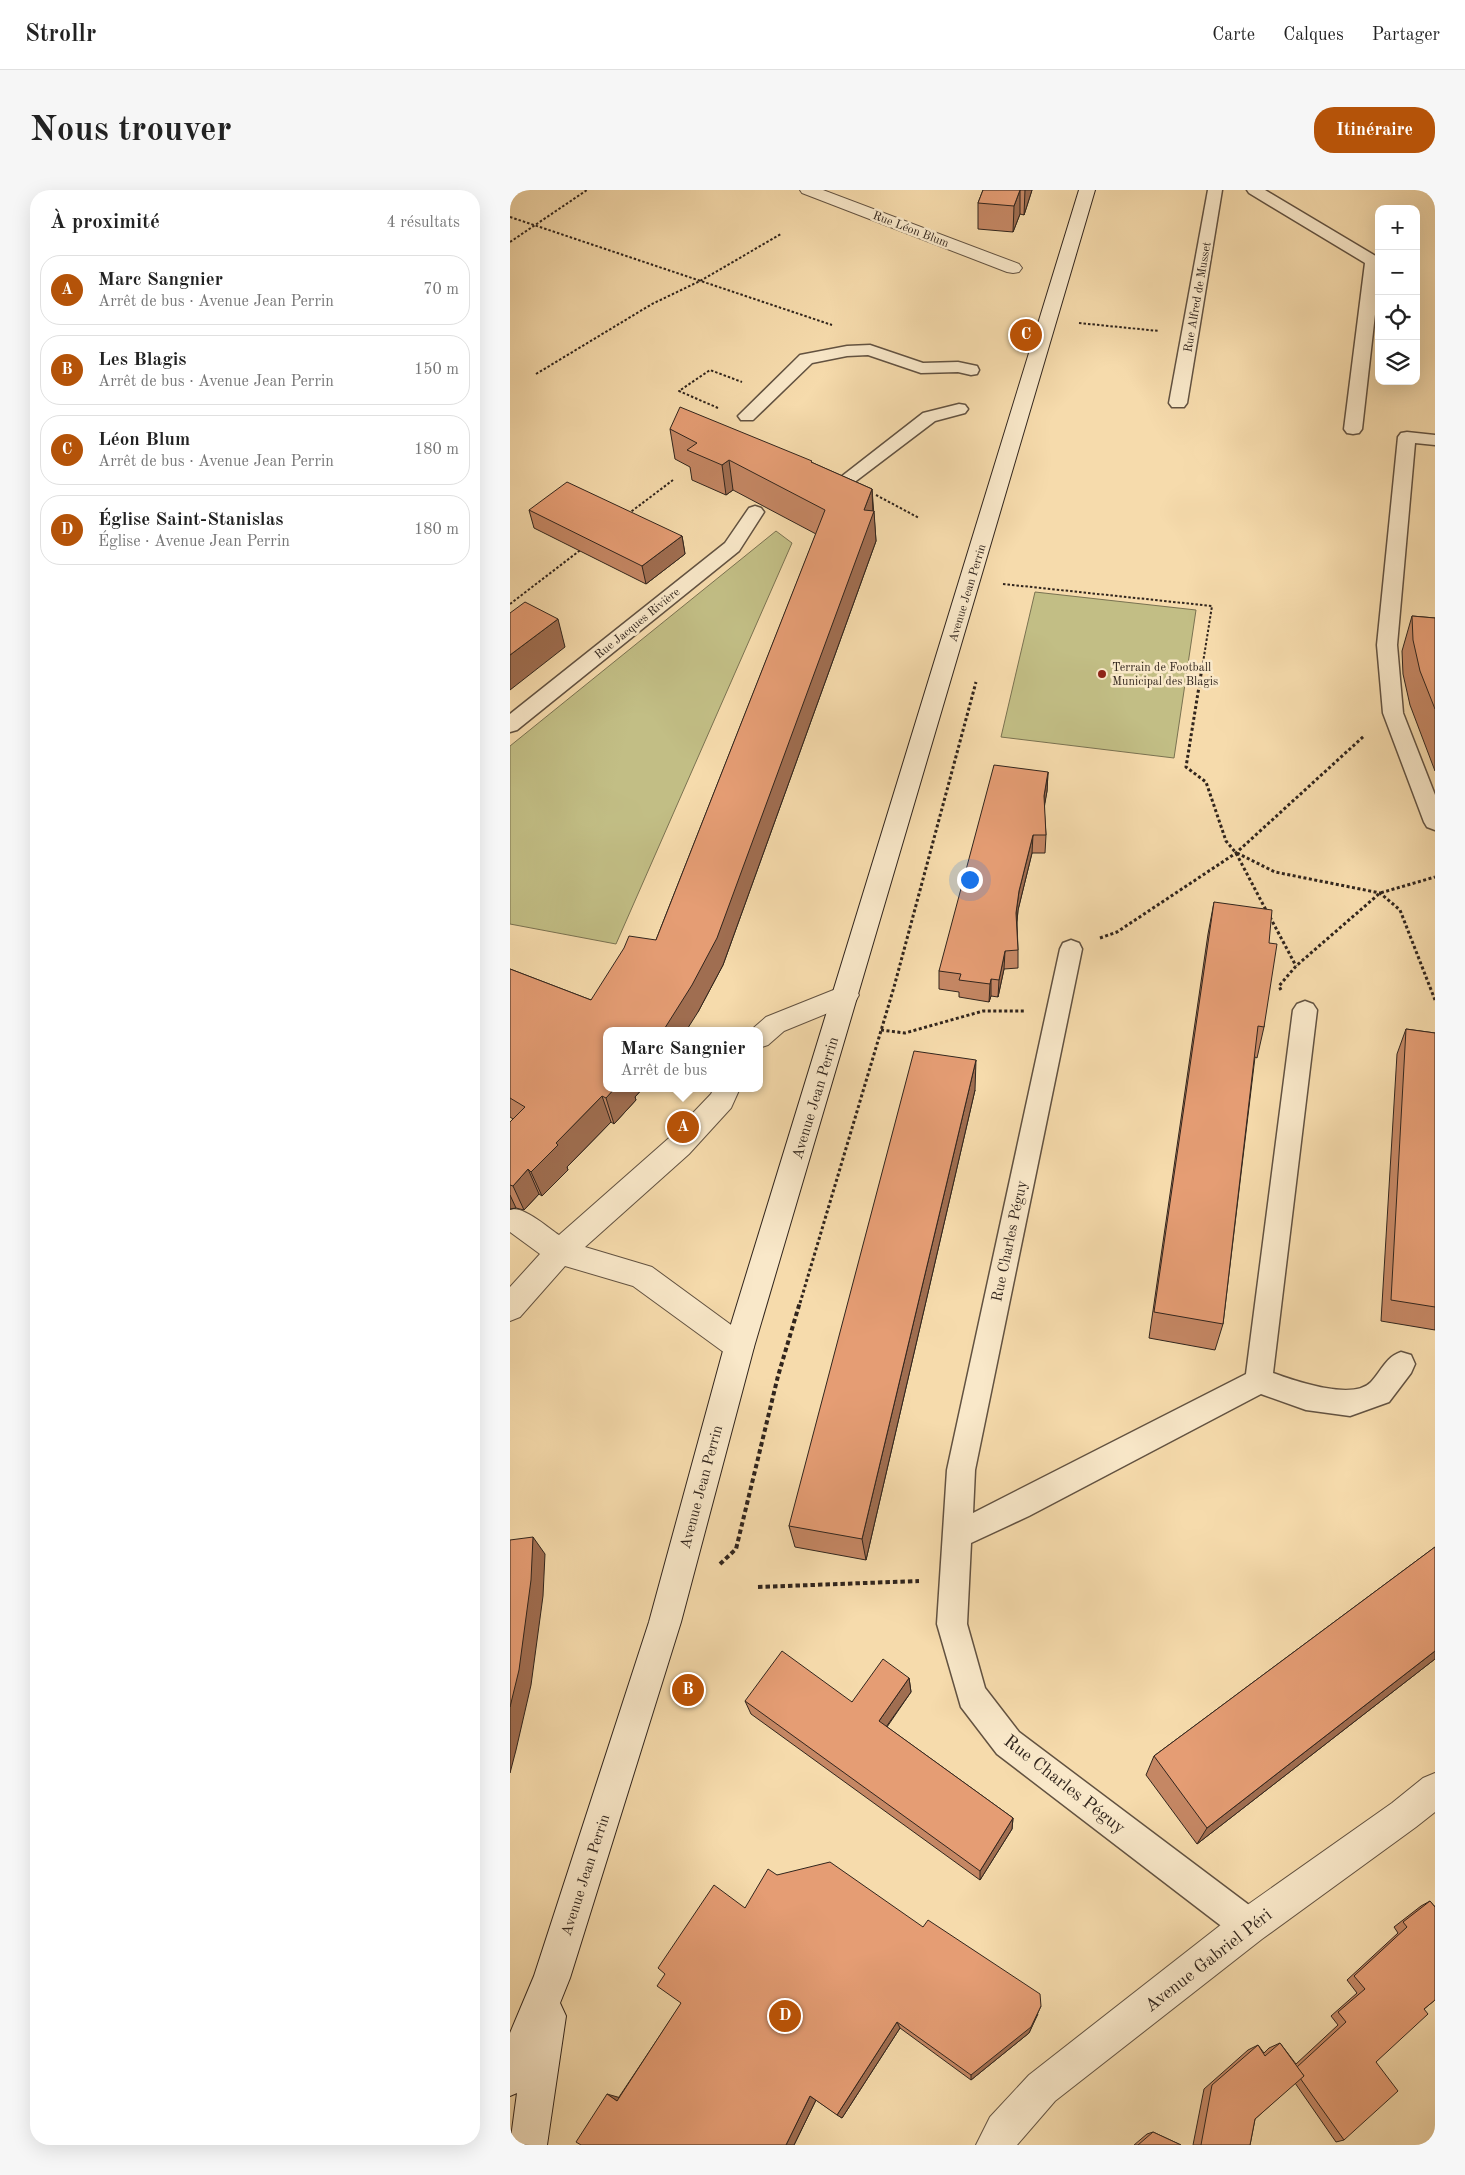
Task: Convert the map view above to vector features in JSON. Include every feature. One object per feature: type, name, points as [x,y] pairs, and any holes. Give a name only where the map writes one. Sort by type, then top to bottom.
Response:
[{"type":"main road","name":"Rue Léon Blum","points":[[808,190],[1013,268]]},
{"type":"main road","name":"Avenue Jean Perrin","points":[[510,2077],[552,1978],[665,1622],[739,1347],[1087,190]]},
{"type":"main road","points":[[763,1034],[775,1024],[846,995]]},
{"type":"main road","points":[[510,1308],[560,1252],[679,1146],[722,1100],[725,1092]]},
{"type":"main road","points":[[515,1220],[560,1252],[642,1276],[739,1347]]},
{"type":"main road","name":"Avenue Gabriel Péri","points":[[995,2145],[1004,2131],[1042,2088],[1250,1926],[1404,1815],[1435,1790]]},
{"type":"main road","name":"Avenue Jean Perrin","points":[[528,2145],[552,1978]]},
{"type":"lane","name":"Rue Alfred de Musset","points":[[1178,403],[1215,190]]},
{"type":"lane","points":[[1254,190],[1373,261],[1353,429]]},
{"type":"lane","points":[[748,416],[806,360],[847,350],[870,350],[921,368],[958,367],[971,370]]},
{"type":"lane","points":[[846,480],[929,417],[959,409]]},
{"type":"lane","points":[[1435,440],[1407,437],[1387,645],[1393,712],[1435,822]]},
{"type":"lane","name":"Rue Jacques Rivière","points":[[510,725],[732,547],[755,512]]},
{"type":"lane","name":"Rue Charles Péguy","points":[[1070,949],[961,1470],[952,1624],[972,1696],[1008,1743],[1250,1926]]},
{"type":"lane","points":[[1259,1381],[1305,1010]]},
{"type":"lane","points":[[957,1535],[1019,1506],[1259,1381],[1306,1397],[1350,1403],[1379,1393],[1401,1364]]},
{"type":"path","points":[[510,242],[587,190]]},
{"type":"path","points":[[510,217],[870,338],[870,350]]},
{"type":"path","points":[[536,374],[652,304],[700,281],[781,234]]},
{"type":"path","points":[[1079,323],[1190,335]]},
{"type":"path","points":[[720,408],[679,391],[710,370],[770,393]]},
{"type":"path","points":[[626,515],[673,480]]},
{"type":"path","points":[[510,604],[588,545]]},
{"type":"path","points":[[1000,593],[1004,575]]},
{"type":"path","points":[[1002,584],[1212,606],[1186,767],[1206,782],[1226,842],[1236,853],[1296,966]]},
{"type":"path","points":[[718,1566],[736,1549],[778,1376],[881,1030],[976,680]]},
{"type":"path","points":[[1070,949],[1117,932],[1236,853],[1364,736]]},
{"type":"path","points":[[1236,853],[1275,872],[1380,894],[1400,910],[1435,1000]]},
{"type":"path","points":[[1301,1036],[1279,986],[1296,966],[1380,894],[1435,877]]},
{"type":"path","points":[[881,1030],[905,1033],[982,1011],[1058,1011]]},
{"type":"path","points":[[758,1587],[954,1579]]},
{"type":"shaded area","points":[[776,531],[792,543],[616,944],[510,924],[510,746]]},
{"type":"shaded area","name":"Terrain de Football Municipal des Blagis","points":[[1035,592],[1196,610],[1174,758],[1001,737]]},
{"type":"building","points":[[983,190],[1020,190],[1014,206],[978,203]]},
{"type":"building","points":[[680,407],[812,461],[872,489],[864,510],[874,511],[717,938],[692,985],[666,1027],[603,1027],[603,1092],[611,1092],[606,1098],[602,1096],[556,1143],[558,1145],[531,1172],[528,1169],[513,1186],[510,1185],[510,1122],[525,1107],[510,1098],[510,969],[591,1000],[624,948],[629,936],[656,940],[825,510],[729,460],[722,465],[687,450],[697,443],[670,429]]},
{"type":"building","points":[[567,482],[682,536],[642,566],[529,510]]},
{"type":"building","points":[[525,602],[558,619],[510,655],[510,613]]},
{"type":"building","points":[[1412,616],[1435,618],[1435,709],[1420,671],[1413,640]]},
{"type":"building","points":[[994,765],[1048,772],[1044,796],[1046,835],[1033,835],[1019,891],[1016,913],[1018,950],[1005,951],[999,980],[991,979],[990,984],[959,980],[961,974],[939,971]]},
{"type":"building","points":[[1214,902],[1272,910],[1269,943],[1277,944],[1264,1027],[1258,1026],[1223,1324],[1154,1312]]},
{"type":"building","points":[[1406,1029],[1435,1033],[1435,1307],[1391,1300]]},
{"type":"building","points":[[914,1051],[976,1060],[862,1539],[789,1526]]},
{"type":"building","points":[[533,1537],[531,1580],[519,1670],[510,1707],[510,1540]]},
{"type":"building","points":[[1435,1547],[1435,1651],[1207,1828],[1154,1756]]},
{"type":"building","points":[[782,1651],[852,1702],[883,1659],[909,1678],[879,1721],[1013,1818],[980,1871],[745,1701]]},
{"type":"building","points":[[830,1862],[923,1927],[928,1920],[1040,1994],[1041,2006],[1031,2027],[971,2075],[897,2022],[837,2115],[810,2096],[786,2145],[581,2145],[576,2142],[607,2094],[617,2101],[681,2003],[657,1986],[665,1974],[658,1968],[714,1885],[745,1908],[768,1869],[777,1875]]},
{"type":"building","points":[[1430,1901],[1435,1907],[1435,2000],[1424,2009],[1428,2014],[1376,2062],[1398,2091],[1344,2140],[1300,2078],[1304,2076],[1297,2067],[1346,2022],[1338,2012],[1365,1989],[1354,1976],[1407,1927],[1403,1922]]},
{"type":"building","points":[[1280,2043],[1304,2076],[1255,2119],[1250,2145],[1201,2145],[1212,2085],[1258,2045],[1265,2056]]},
{"type":"building","points":[[1153,2132],[1181,2145],[1138,2145]]},
{"type":"place","name":"Léon Blum","points":[[1026,335]]},
{"type":"place","name":"Terrain de Football Municipal des Blagis","points":[[1102,674]]},
{"type":"place","name":"Marc Sangnier","points":[[683,1127]]},
{"type":"place","name":"Les Blagis","points":[[688,1690]]},
{"type":"place","name":"Église Saint-Stanislas","points":[[785,2016]]}]
